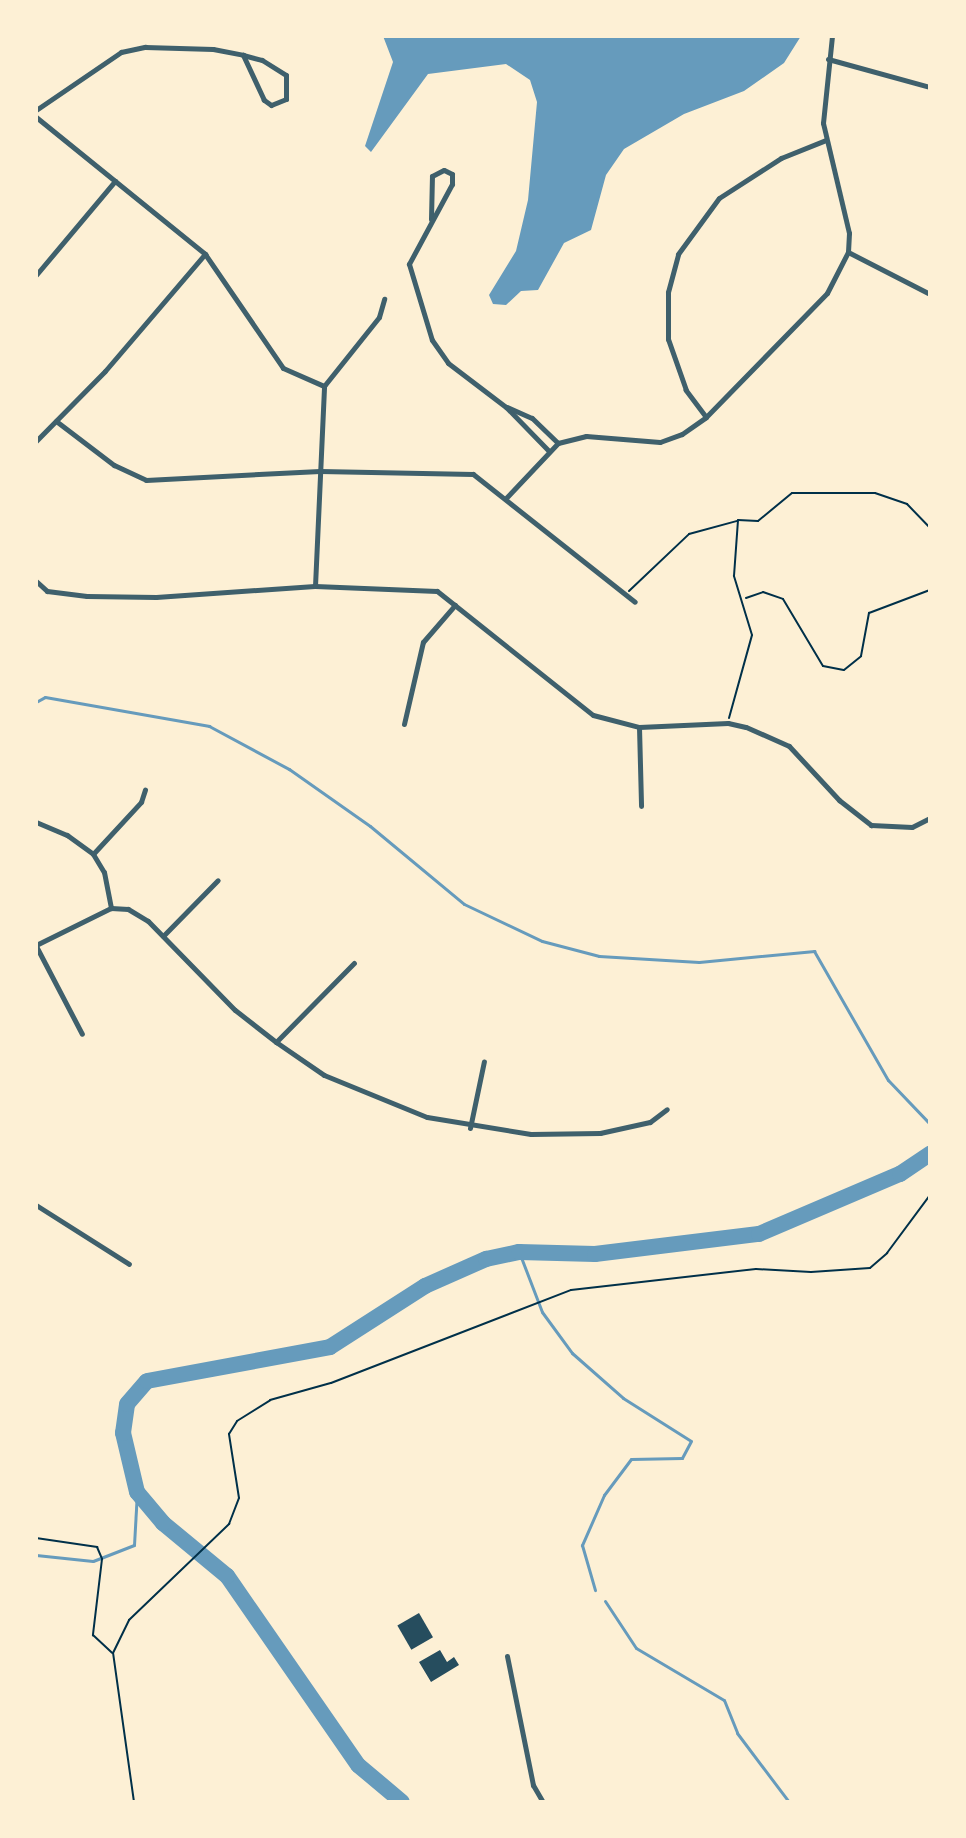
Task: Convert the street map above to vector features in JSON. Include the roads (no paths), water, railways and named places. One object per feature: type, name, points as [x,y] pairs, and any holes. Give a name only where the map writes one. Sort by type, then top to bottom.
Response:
[{"type":"street","points":[[506,498],[548,450],[558,443],[586,436],[660,442],[706,417],[821,301],[848,252],[848,214],[826,140],[828,59],[832,36]]},
{"type":"street","points":[[36,110],[121,52],[178,46],[243,55],[286,75],[286,99],[271,105],[264,100],[243,55]]},
{"type":"street","points":[[828,59],[930,87]]},
{"type":"street","points":[[36,117],[205,254],[283,368],[324,386]]},
{"type":"street","points":[[706,417],[686,390],[668,339],[668,292],[678,254],[719,198],[781,158],[826,140]]},
{"type":"street","points":[[431,219],[432,176],[444,170],[452,174],[452,184],[409,264],[424,322],[448,363],[506,407],[548,450]]},
{"type":"street","points":[[36,275],[115,181]]},
{"type":"street","points":[[848,252],[930,294]]},
{"type":"street","points":[[36,441],[205,254]]},
{"type":"street","points":[[315,586],[324,386],[379,317],[384,299]]},
{"type":"street","points":[[506,407],[532,418],[558,443]]},
{"type":"street","points":[[56,421],[114,465],[146,480],[320,471],[473,474],[635,602]]},
{"type":"street","points":[[36,581],[47,591],[87,596],[156,597],[315,586],[417,587],[437,591],[586,710],[639,727],[728,723],[789,746],[839,800],[871,825],[912,827],[930,818]]},
{"type":"street","points":[[404,724],[423,642],[455,605]]},
{"type":"street","points":[[639,727],[641,806]]},
{"type":"street","points":[[93,854],[141,802],[145,790]]},
{"type":"street","points":[[36,822],[67,835],[93,854],[104,872],[111,908]]},
{"type":"street","points":[[163,936],[218,880]]},
{"type":"street","points":[[82,1034],[36,945],[111,908],[128,909],[163,936],[235,1010],[276,1042],[324,1075],[377,1100],[470,1128],[531,1134],[600,1133],[650,1122],[667,1109]]},
{"type":"street","points":[[276,1042],[354,963]]},
{"type":"street","points":[[470,1128],[484,1061]]},
{"type":"street","points":[[36,1205],[129,1264]]},
{"type":"street","points":[[507,1656],[533,1785],[543,1802]]},
{"type":"water","points":[[383,36],[801,36],[784,63],[744,91],[684,114],[624,149],[606,175],[591,230],[564,243],[538,290],[521,291],[506,305],[493,304],[489,295],[516,251],[528,200],[537,102],[530,80],[506,64],[428,74],[371,152],[365,146],[393,62]]},
{"type":"waterway","points":[[36,702],[45,697],[209,726],[289,769],[370,826],[464,904],[542,941],[599,956],[699,962],[814,951],[888,1080],[930,1124]]},
{"type":"waterway","points":[[402,1802],[358,1765],[227,1576],[163,1523],[137,1492],[123,1433],[127,1404],[147,1381],[330,1347],[425,1286],[486,1259],[519,1252],[595,1254],[759,1234],[900,1174],[930,1154]]},
{"type":"waterway","points":[[519,1252],[542,1312],[572,1353],[623,1398],[691,1441],[682,1458],[631,1459],[604,1495],[582,1545],[595,1590]]},
{"type":"waterway","points":[[36,1555],[93,1561],[134,1545],[137,1492]]},
{"type":"waterway","points":[[605,1601],[636,1648],[724,1700],[737,1733],[789,1802]]}]
